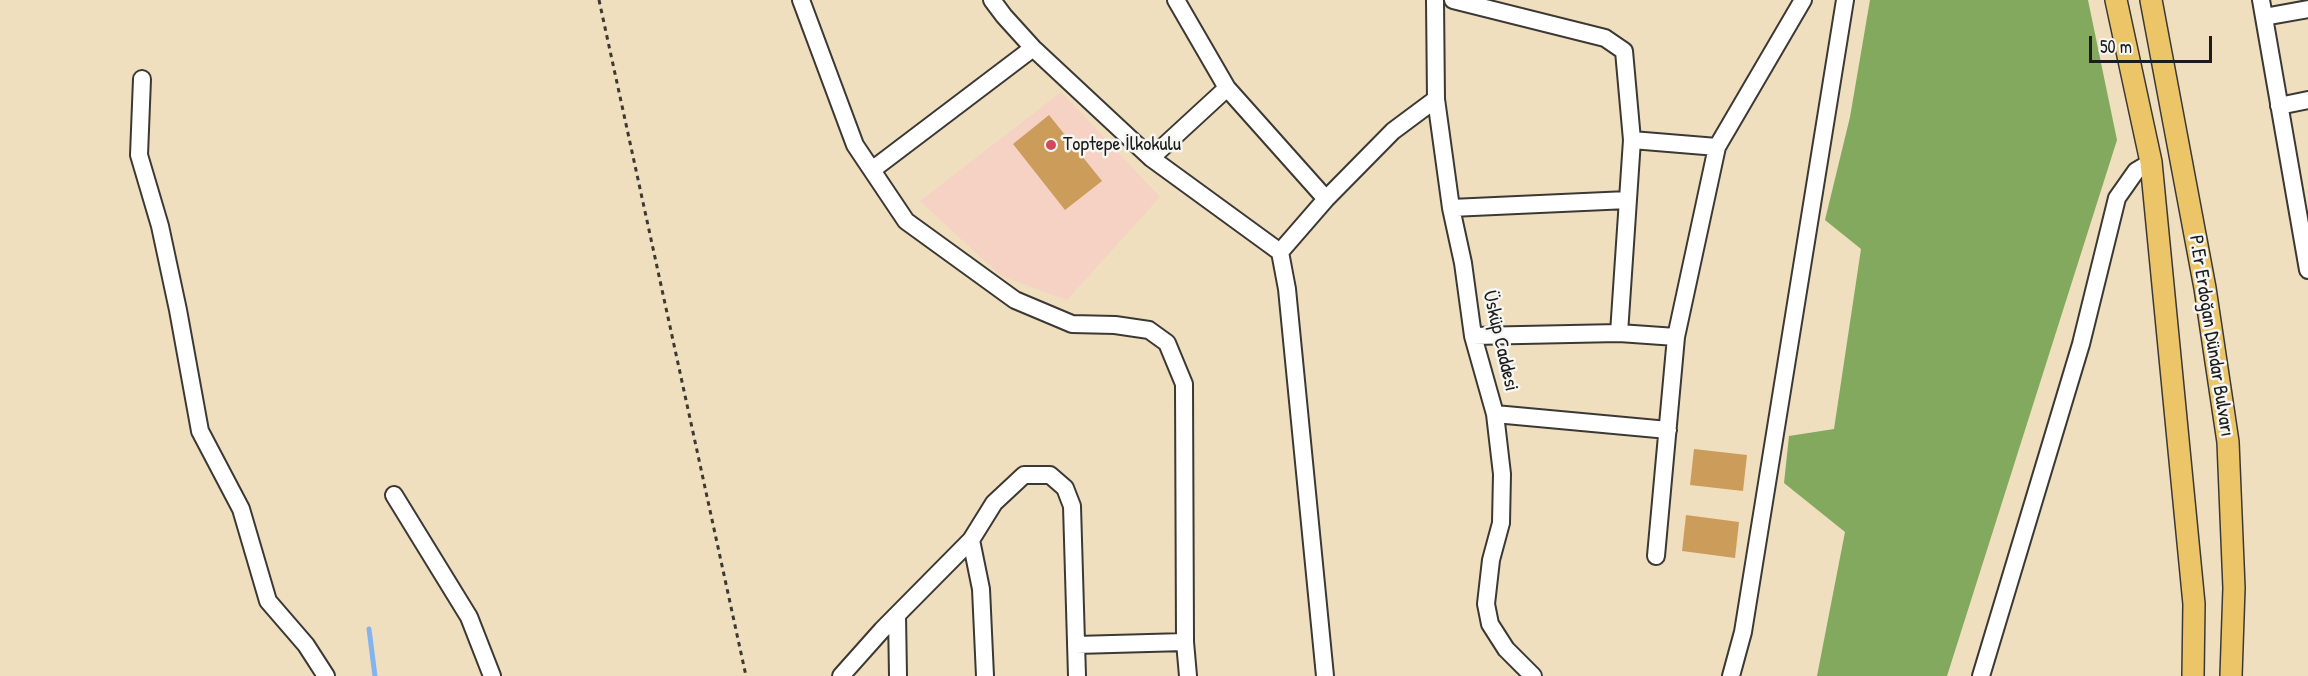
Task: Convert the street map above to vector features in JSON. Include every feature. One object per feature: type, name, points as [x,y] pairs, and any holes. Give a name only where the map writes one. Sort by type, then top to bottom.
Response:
[{"type":"main road","name":"P.Er Erdoğan Dündar Bulvarı","points":[[2116,0],[2151,162],[2194,604],[2193,676]]},
{"type":"main road","name":"P.Er Erdoğan Dündar Bulvarı","points":[[2151,0],[2205,288],[2228,442],[2234,588],[2231,676]]},
{"type":"street","points":[[801,0],[855,145],[906,222],[1016,300],[1072,324],[1115,325],[1149,330],[1167,343],[1184,384],[1185,642],[1188,676]]},
{"type":"street","points":[[992,0],[1033,48],[1151,158],[1280,252],[1287,289],[1325,676]]},
{"type":"street","points":[[1176,0],[1227,88],[1326,199]]},
{"type":"street","name":"Üsküp Caddesi","points":[[1435,0],[1436,99],[1451,208],[1463,262],[1473,336],[1496,414],[1502,474],[1501,523],[1491,560],[1486,604],[1490,624],[1506,649],[1533,676]]},
{"type":"street","points":[[1453,0],[1605,38],[1624,51],[1632,140],[1619,333]]},
{"type":"street","points":[[1656,556],[1676,337],[1717,147],[1803,0]]},
{"type":"street","points":[[1731,676],[1743,632],[1845,0]]},
{"type":"street","points":[[2261,0],[2279,106],[2303,215],[2308,270]]},
{"type":"street","points":[[2264,17],[2308,9]]},
{"type":"street","points":[[872,170],[1033,48]]},
{"type":"street","points":[[142,79],[139,155],[160,226],[200,431],[241,508],[268,601],[306,645],[326,676]]},
{"type":"street","points":[[1151,158],[1227,88]]},
{"type":"street","points":[[1280,252],[1326,199],[1393,131],[1436,99]]},
{"type":"street","points":[[2279,106],[2308,100]]},
{"type":"street","points":[[1632,140],[1717,147]]},
{"type":"street","points":[[1981,676],[2081,344],[2117,198],[2136,171],[2151,162]]},
{"type":"street","points":[[1451,208],[1628,200]]},
{"type":"street","points":[[1473,336],[1619,333],[1676,337]]},
{"type":"street","points":[[1496,414],[1668,430]]},
{"type":"street","points":[[841,676],[971,540],[994,503],[1024,475],[1050,475],[1065,488],[1072,506],[1077,676]]},
{"type":"street","points":[[394,495],[470,617],[492,676]]},
{"type":"street","points":[[971,540],[981,589],[985,676]]},
{"type":"street","points":[[897,615],[898,676]]},
{"type":"street","points":[[1076,645],[1185,642]]},
{"type":"path","points":[[599,0],[746,676]]},
{"type":"shaded area","name":"Toptepe İlkokulu","points":[[1061,92],[1160,197],[1067,300],[1001,276],[920,201]]},
{"type":"green space","points":[[1870,0],[2088,0],[2117,140],[1947,676],[1817,676],[1845,532],[1784,483],[1789,436],[1834,429],[1861,249],[1825,220],[1850,117]]},
{"type":"building","points":[[1049,115],[1102,181],[1065,210],[1013,144]]},
{"type":"building","points":[[1694,449],[1747,455],[1743,491],[1690,485]]},
{"type":"building","points":[[1686,515],[1739,522],[1735,558],[1682,551]]},
{"type":"waterway","points":[[369,629],[375,676]]},
{"type":"place","name":"Toptepe İlkokulu","points":[[1051,145]]}]
